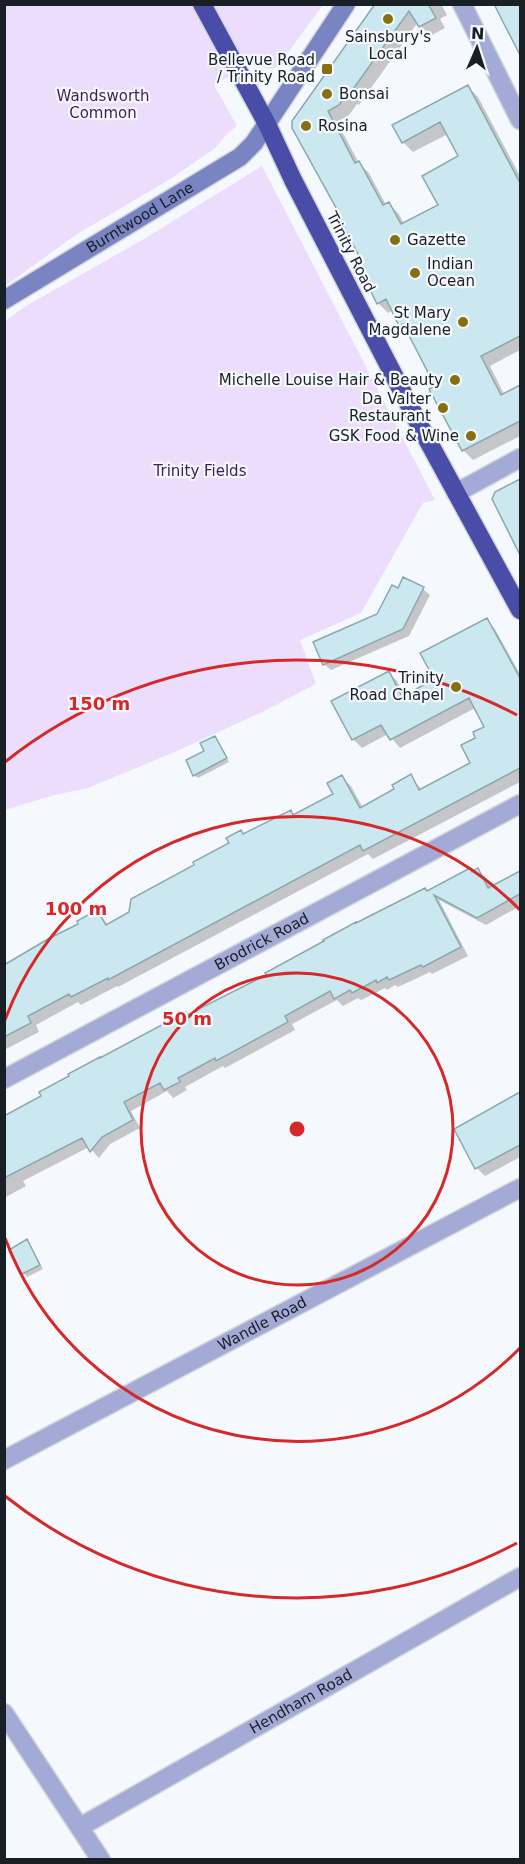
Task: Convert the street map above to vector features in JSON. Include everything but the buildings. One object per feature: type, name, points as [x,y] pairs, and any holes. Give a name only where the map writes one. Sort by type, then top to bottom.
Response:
[{"type":"highway","name":"Trinity Road","points":[[202,4],[267,124],[293,180],[456,493],[520,610]]},
{"type":"main road","name":"Burntwood Lane","points":[[4,300],[240,157],[251,147],[267,124],[346,4]]},
{"type":"street","points":[[462,4],[520,120]]},
{"type":"street","points":[[456,493],[520,458]]},
{"type":"street","name":"Brodrick Road","points":[[4,1078],[520,804]]},
{"type":"street","name":"Wandle Road","points":[[4,1460],[520,1188]]},
{"type":"street","name":"Hendham Road","points":[[80,1827],[520,1577]]},
{"type":"street","points":[[4,1713],[101,1860]]},
{"type":"green space","name":"Wandsworth Common","points":[[5,5],[323,5],[278,66],[266,68],[255,61],[214,85],[237,126],[215,148],[172,178],[77,234],[5,286]]},
{"type":"green space","name":"Trinity Fields","points":[[262,166],[435,500],[423,503],[361,613],[300,640],[316,684],[177,751],[88,788],[54,795],[5,810],[5,321],[26,306],[144,239]]},
{"type":"place","name":"Sainsbury's Local","points":[[388,19]]},
{"type":"place","name":"Bellevue Road / Trinity Road","points":[[327,69]]},
{"type":"place","name":"Bonsai","points":[[327,94]]},
{"type":"place","name":"Rosina","points":[[306,126]]},
{"type":"place","name":"Gazette","points":[[395,240]]},
{"type":"place","name":"Indian Ocean","points":[[415,273]]},
{"type":"place","name":"St Mary Magdalene","points":[[463,322]]},
{"type":"place","name":"Michelle Louise Hair & Beauty","points":[[455,380]]},
{"type":"place","name":"Da Valter Restaurant","points":[[443,408]]},
{"type":"place","name":"GSK Food & Wine","points":[[471,436]]},
{"type":"place","name":"Trinity Road Chapel","points":[[456,687]]}]
